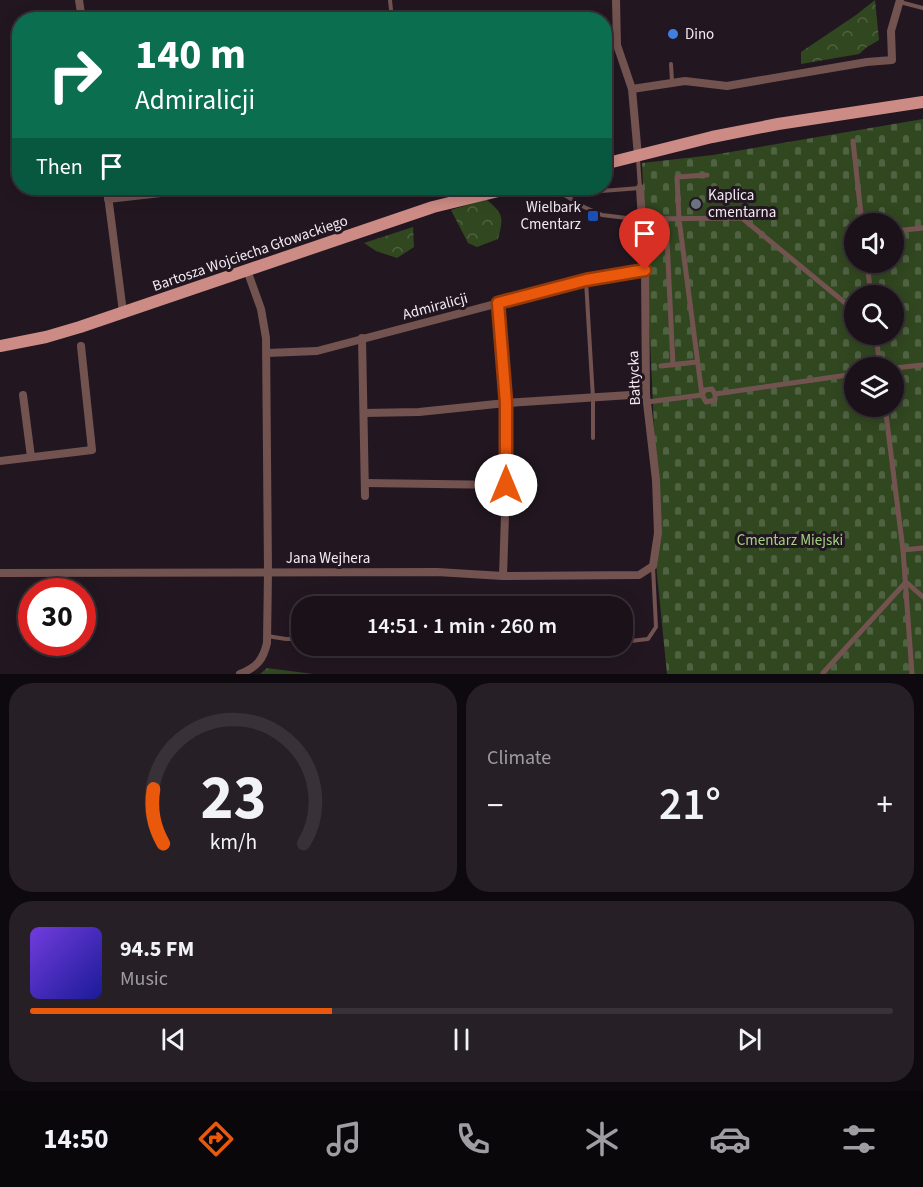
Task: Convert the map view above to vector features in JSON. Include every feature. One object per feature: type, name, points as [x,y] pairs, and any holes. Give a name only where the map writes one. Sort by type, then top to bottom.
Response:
[{"type":"main road","points":[[612,162],[778,124],[923,102]]},
{"type":"main road","name":"Bartosza Wojciecha Głowackiego","points":[[0,346],[46,337],[434,207],[482,195]]},
{"type":"street","points":[[615,0],[617,45],[632,89],[638,156]]},
{"type":"street","points":[[632,89],[685,81],[727,86],[867,62],[892,60],[891,30],[900,1]]},
{"type":"street","points":[[853,141],[861,213]]},
{"type":"street","points":[[702,395],[679,219],[677,177],[707,175]]},
{"type":"street","name":"Bałtycka","points":[[640,188],[645,270],[647,398],[657,491],[658,533],[653,566]]},
{"type":"street","points":[[108,195],[123,312]]},
{"type":"street","points":[[108,199],[143,195]]},
{"type":"street","points":[[643,219],[742,218],[844,302]]},
{"type":"street","points":[[666,219],[673,365]]},
{"type":"street","points":[[904,230],[923,228]]},
{"type":"street","points":[[240,674],[249,670],[261,659],[267,635],[267,353],[263,315],[247,270]]},
{"type":"street","name":"Admiralicji","points":[[267,353],[317,351],[586,280],[645,270]]},
{"type":"street","points":[[498,303],[506,403],[503,576]]},
{"type":"street","points":[[362,338],[365,496]]},
{"type":"street","points":[[0,460],[92,450],[81,346]]},
{"type":"street","points":[[661,366],[697,362]]},
{"type":"street","points":[[904,367],[923,365]]},
{"type":"street","points":[[702,395],[705,390],[712,390],[716,394],[844,376]]},
{"type":"street","points":[[23,395],[31,457]]},
{"type":"street","points":[[364,413],[419,412],[506,403],[593,398],[702,395]]},
{"type":"street","points":[[887,417],[903,550],[912,674]]},
{"type":"street","points":[[365,483],[506,485]]},
{"type":"street","points":[[903,550],[923,548]]},
{"type":"street","name":"Jana Wejhera","points":[[0,573],[437,572],[503,576],[639,575],[653,566]]},
{"type":"street","points":[[906,582],[923,597]]},
{"type":"street","points":[[823,673],[906,582]]},
{"type":"lane","points":[[900,1],[923,8]]},
{"type":"lane","points":[[671,64],[672,83]]},
{"type":"lane","points":[[612,190],[640,188],[638,156]]},
{"type":"lane","points":[[565,195],[602,215],[643,219]]},
{"type":"lane","points":[[586,280],[593,438]]},
{"type":"lane","points":[[633,641],[648,639],[656,627],[653,566]]},
{"type":"lane","points":[[267,635],[291,639]]},
{"type":"green space","points":[[875,0],[879,40],[859,54],[801,64],[801,52]]},
{"type":"green space","name":"Cmentarz Miejski","points":[[923,119],[923,674],[667,674],[655,554],[655,449],[642,163],[713,155]]},
{"type":"green space","points":[[486,199],[501,216],[500,231],[498,239],[477,247],[468,243],[451,210]]},
{"type":"green space","points":[[413,227],[414,247],[397,258],[376,251],[364,243]]},
{"type":"green space","points":[[267,668],[313,674],[260,674]]},
{"type":"place","name":"Dino","points":[[673,34]]},
{"type":"place","name":"Kaplica cmentarna","points":[[696,204]]},
{"type":"place","name":"Wielbark Cmentarz","points":[[593,216]]},
{"type":"route","points":[[506,485],[506,403],[498,303],[586,280],[645,270]]}]
